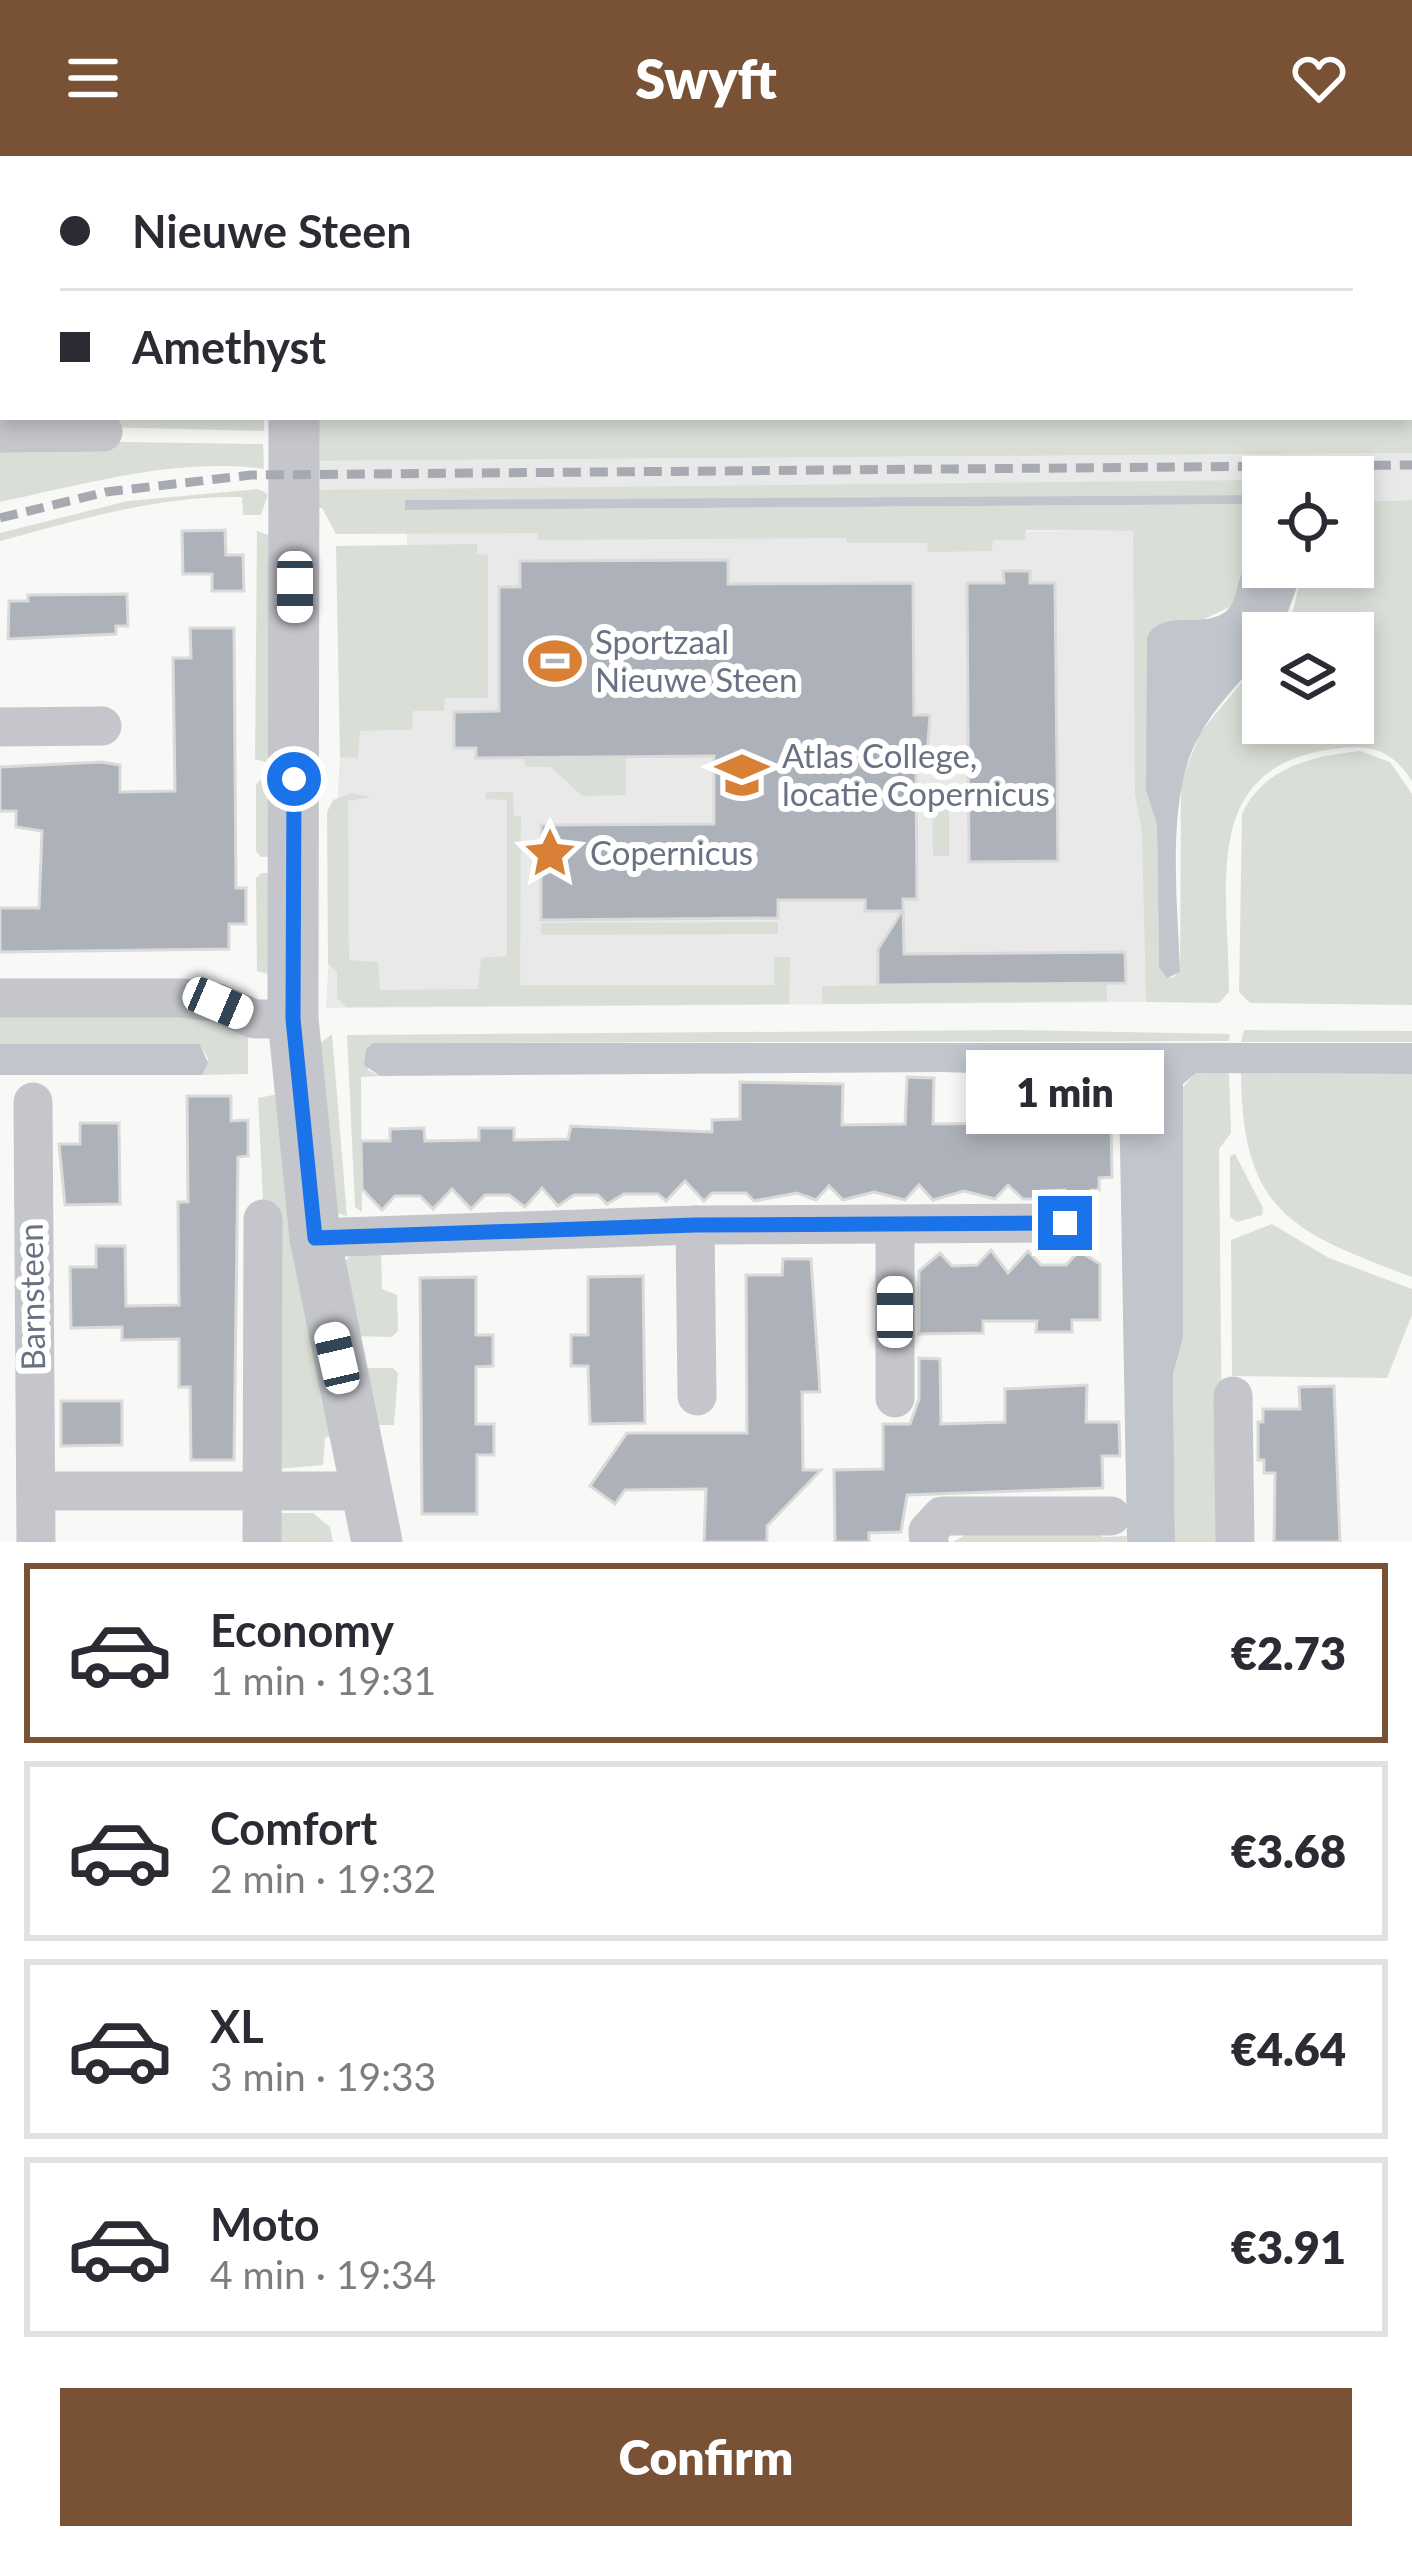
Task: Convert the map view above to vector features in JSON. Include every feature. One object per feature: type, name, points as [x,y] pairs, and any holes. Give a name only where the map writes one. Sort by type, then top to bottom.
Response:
[{"type":"street","points":[[295,420],[293,1019],[315,1238],[377,1542]]},
{"type":"street","points":[[0,434],[92,428]]},
{"type":"street","points":[[0,728],[102,727]]},
{"type":"street","points":[[0,998],[184,998],[218,1003],[254,1018],[293,1019]]},
{"type":"street","name":"Barnsteen","points":[[33,1102],[36,1542]]},
{"type":"street","points":[[262,1542],[263,1219]]},
{"type":"street","points":[[315,1238],[695,1225],[1065,1223]]},
{"type":"street","points":[[695,1225],[697,1396]]},
{"type":"street","points":[[895,1226],[895,1398]]},
{"type":"street","points":[[1234,1396],[1235,1542]]},
{"type":"street","points":[[36,1491],[367,1491]]},
{"type":"street","points":[[929,1542],[928,1531],[942,1516],[1111,1516]]},
{"type":"shaded area","points":[[98,420],[264,420],[264,431],[99,427]]},
{"type":"shaded area","points":[[312,420],[1412,420],[1412,453],[315,461]]},
{"type":"shaded area","points":[[0,440],[263,444],[264,469],[165,469],[0,502]]},
{"type":"shaded area","points":[[1412,453],[1412,500],[1374,501],[1374,456],[1242,456],[1242,504],[322,508],[314,461]]},
{"type":"shaded area","points":[[1242,480],[1242,495],[405,501],[406,510],[1242,504],[1242,573],[1232,606],[1204,619],[1146,791],[1157,825],[1159,967],[1172,978],[1180,971],[1181,782],[1200,733],[1242,682],[1242,744],[1374,744],[1374,612],[1292,612],[1298,588],[1374,588],[1374,501],[1412,500],[1412,781],[1388,755],[1358,747],[1290,760],[1260,780],[1241,806],[1230,838],[1226,874],[1229,992],[1219,1003],[1146,1002],[1142,832],[1135,794],[1133,531],[1026,530],[1025,540],[993,540],[992,551],[928,552],[927,543],[847,543],[846,538],[538,540],[537,533],[336,534],[322,508],[312,508],[315,490]]},
{"type":"shaded area","points":[[258,489],[268,494],[261,515],[243,515],[242,497],[211,497],[120,510],[0,541],[0,533],[128,501]]},
{"type":"shaded area","points":[[1242,495],[1242,504],[405,510],[405,500]]},
{"type":"shaded area","points":[[257,531],[277,538],[271,764],[255,759]]},
{"type":"shaded area","name":"Atlas College, locatie Copernicus","points":[[1134,531],[1136,635],[1147,637],[1146,1002],[326,1008],[340,757],[358,757],[359,731],[407,730],[407,533]]},
{"type":"shaded area","points":[[477,544],[477,554],[488,555],[488,698],[445,698],[444,711],[413,711],[412,730],[360,731],[358,758],[340,757],[336,546]]},
{"type":"shaded area","points":[[1242,574],[1242,588],[1297,588],[1288,612],[1242,612],[1242,679],[1212,716],[1188,762],[1177,820],[1180,972],[1167,978],[1159,967],[1157,825],[1146,791],[1147,637],[1161,624],[1209,619],[1227,611]]},
{"type":"shaded area","points":[[1360,751],[1390,762],[1412,794],[1412,1005],[1250,1003],[1239,992],[1242,814],[1251,798],[1276,775],[1325,756]]},
{"type":"shaded area","points":[[626,758],[626,795],[582,796],[551,767],[525,767],[525,759]]},
{"type":"shaded area","points":[[260,780],[279,780],[280,856],[261,857],[256,851],[256,785]]},
{"type":"shaded area","points":[[932,787],[949,787],[949,856],[933,856]]},
{"type":"shaded area","points":[[487,792],[513,792],[514,816],[521,816],[520,985],[774,985],[774,957],[790,957],[789,1004],[347,1007],[337,998],[337,972],[328,964],[327,812],[333,800],[352,793],[371,797],[348,801],[349,960],[378,962],[380,990],[478,989],[481,958],[507,956],[507,800],[485,799]]},
{"type":"shaded area","points":[[261,873],[280,873],[280,977],[257,971],[256,878]]},
{"type":"shaded area","points":[[778,922],[778,934],[541,935],[541,923]]},
{"type":"shaded area","points":[[1107,983],[1107,1001],[822,1004],[822,986]]},
{"type":"shaded area","points":[[0,1017],[206,1017],[248,1035],[248,1074],[202,1075],[208,1059],[200,1044],[0,1044]]},
{"type":"shaded area","points":[[1011,1030],[1230,1034],[1229,1041],[373,1043],[368,1070],[380,1076],[361,1077],[362,1212],[355,1207],[347,1035]]},
{"type":"shaded area","points":[[1244,1030],[1412,1031],[1412,1042],[1241,1042]]},
{"type":"shaded area","points":[[332,1034],[347,1216],[333,1212],[318,1045]]},
{"type":"shaded area","points":[[373,1043],[1412,1043],[1412,1074],[1196,1073],[1183,1084],[1183,1338],[1173,1374],[1175,1542],[1127,1542],[1119,1090],[1113,1078],[942,1072],[380,1076],[364,1065],[366,1049]]},
{"type":"shaded area","points":[[0,1044],[200,1044],[208,1063],[202,1075],[0,1075]]},
{"type":"shaded area","points":[[1195,1073],[1229,1073],[1231,1133],[1219,1149],[1223,1542],[1175,1542],[1173,1374],[1183,1338],[1181,1090]]},
{"type":"shaded area","points":[[1241,1073],[1412,1074],[1412,1277],[1335,1246],[1282,1211],[1251,1158]]},
{"type":"shaded area","points":[[283,1093],[335,1435],[325,1438],[323,1465],[276,1469],[258,1098]]},
{"type":"shaded area","points":[[1235,1154],[1263,1208],[1262,1215],[1237,1222],[1230,1217],[1230,1156]]},
{"type":"shaded area","points":[[1272,1224],[1329,1258],[1412,1289],[1412,1315],[1387,1378],[1232,1376],[1231,1240]]},
{"type":"shaded area","points":[[371,1242],[381,1242],[382,1289],[397,1295],[398,1331],[392,1337],[349,1336],[340,1264]]},
{"type":"shaded area","points":[[356,1368],[393,1368],[398,1373],[394,1425],[369,1425]]},
{"type":"shaded area","points":[[279,1513],[313,1513],[330,1527],[333,1542],[270,1542]]},
{"type":"shaded area","points":[[1095,1531],[1103,1537],[1127,1536],[1126,1542],[953,1542],[971,1532]]},
{"type":"building","points":[[225,530],[226,555],[243,555],[244,591],[212,591],[212,574],[183,574],[182,531]]},
{"type":"building","points":[[728,560],[728,584],[913,583],[914,715],[930,715],[926,770],[916,770],[917,899],[903,899],[904,954],[1125,952],[1126,983],[878,985],[878,949],[902,911],[865,911],[865,900],[778,900],[778,918],[541,920],[541,825],[714,824],[714,756],[476,758],[476,748],[454,748],[454,712],[499,711],[499,587],[520,587],[520,561]]},
{"type":"building","points":[[1003,571],[1030,571],[1030,583],[1055,583],[1058,861],[969,862],[967,583],[1004,583]]},
{"type":"building","points":[[127,594],[128,626],[116,626],[116,634],[8,639],[9,601],[28,601],[28,595]]},
{"type":"building","points":[[190,628],[234,628],[236,888],[246,888],[246,924],[229,924],[229,949],[0,952],[0,908],[39,908],[42,831],[16,827],[16,811],[0,811],[0,767],[102,762],[120,765],[120,792],[175,791],[173,658],[191,658]]},
{"type":"building","points":[[1008,1075],[1065,1077],[1065,1122],[1111,1122],[1112,1177],[1099,1178],[1099,1190],[1091,1190],[1079,1204],[1065,1190],[1041,1191],[1033,1199],[1023,1199],[1008,1185],[995,1199],[964,1191],[933,1200],[919,1185],[905,1200],[874,1192],[843,1200],[829,1186],[816,1200],[797,1193],[754,1201],[746,1193],[712,1193],[704,1201],[685,1181],[666,1201],[658,1194],[624,1194],[607,1204],[598,1195],[574,1195],[558,1206],[542,1188],[525,1207],[509,1195],[485,1195],[471,1209],[452,1189],[433,1209],[420,1196],[395,1196],[382,1210],[362,1189],[361,1141],[390,1141],[390,1129],[424,1128],[425,1141],[479,1140],[479,1128],[514,1128],[514,1140],[568,1139],[571,1126],[712,1132],[712,1120],[740,1119],[740,1082],[843,1084],[842,1125],[905,1124],[907,1077],[934,1078],[933,1124],[1008,1123]]},
{"type":"building","points":[[187,1096],[231,1096],[231,1121],[248,1120],[248,1156],[238,1157],[234,1460],[191,1460],[190,1387],[179,1387],[179,1339],[122,1340],[122,1327],[71,1328],[70,1267],[96,1267],[96,1246],[125,1246],[126,1306],[179,1305],[178,1202],[188,1202]]},
{"type":"building","points":[[80,1123],[119,1123],[120,1204],[65,1205],[59,1144],[80,1144]]},
{"type":"building","points":[[991,1250],[1008,1273],[1028,1251],[1041,1265],[1066,1265],[1079,1251],[1100,1264],[1100,1320],[1072,1320],[1072,1332],[1036,1332],[1037,1321],[983,1321],[983,1333],[919,1334],[919,1271],[940,1253],[952,1266],[977,1265]]},
{"type":"building","points":[[783,1259],[811,1259],[820,1392],[802,1392],[803,1470],[821,1470],[767,1526],[767,1542],[704,1542],[706,1489],[625,1490],[615,1504],[590,1486],[627,1433],[747,1433],[746,1275],[782,1275]]},
{"type":"building","points":[[643,1276],[645,1423],[590,1424],[588,1366],[571,1366],[571,1335],[588,1335],[588,1277]]},
{"type":"building","points":[[476,1277],[476,1335],[493,1335],[493,1366],[476,1367],[476,1424],[494,1424],[494,1455],[477,1455],[477,1514],[422,1514],[420,1278]]},
{"type":"building","points":[[919,1358],[940,1359],[941,1424],[1005,1422],[1005,1389],[1087,1385],[1086,1422],[1119,1422],[1120,1456],[1102,1456],[1103,1488],[907,1495],[901,1532],[869,1533],[869,1542],[835,1542],[834,1470],[883,1469],[883,1424],[910,1424],[919,1399]]},
{"type":"building","points":[[1334,1386],[1340,1542],[1274,1542],[1275,1473],[1264,1473],[1264,1460],[1258,1460],[1258,1422],[1263,1422],[1263,1409],[1300,1409],[1299,1387]]},
{"type":"building","points":[[61,1401],[122,1401],[122,1445],[61,1446]]},
{"type":"railway","points":[[0,518],[106,492],[251,475],[1412,465]]},
{"type":"place","name":"Sportzaal Nieuwe Steen","points":[[555,661]]},
{"type":"place","name":"Atlas College, locatie Copernicus","points":[[742,775]]},
{"type":"place","name":"Copernicus","points":[[550,853]]},
{"type":"route","points":[[294,779],[293,1019],[315,1238],[695,1225],[1065,1223]]}]
